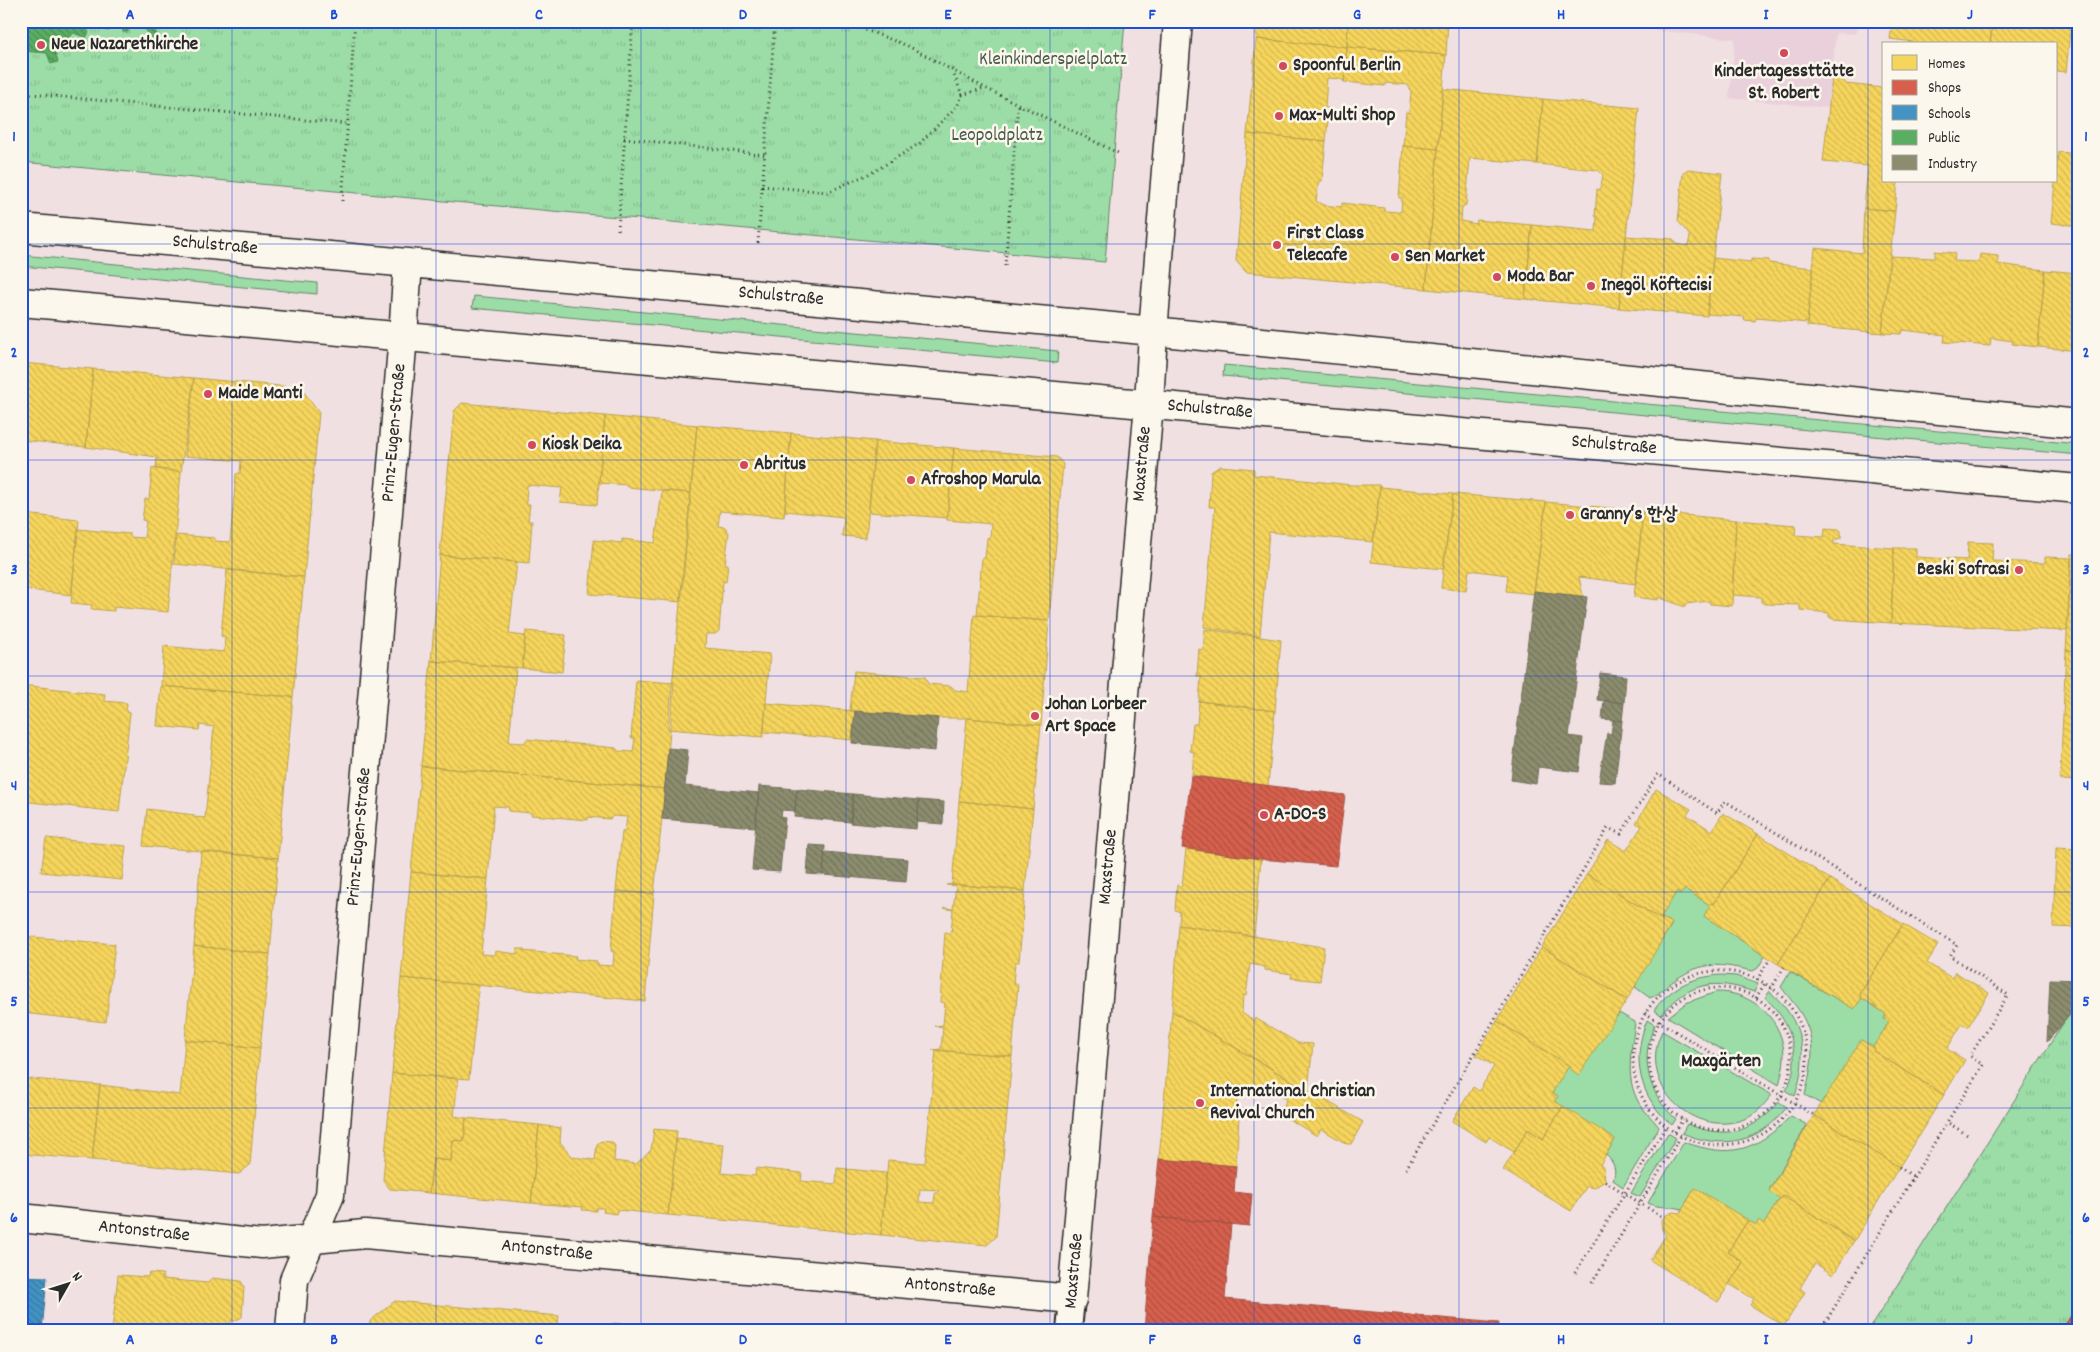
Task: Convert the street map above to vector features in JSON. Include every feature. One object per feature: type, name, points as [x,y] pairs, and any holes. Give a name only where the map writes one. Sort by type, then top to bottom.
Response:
[{"type":"main road","points":[[1153,332],[1178,21]]},
{"type":"main road","name":"Schulstraße","points":[[21,228],[1153,332],[2079,424]]},
{"type":"main road","points":[[403,336],[408,264]]},
{"type":"main road","name":"Schulstraße","points":[[21,302],[2079,489]]},
{"type":"main road","name":"Schulstraße","points":[[1149,404],[1153,332]]},
{"type":"main road","name":"Prinz-Eugen-Straße","points":[[290,1331],[294,1280],[330,1195],[403,336]]},
{"type":"main road","name":"Maxstraße","points":[[1072,1299],[1149,404]]},
{"type":"main road","name":"Antonstraße","points":[[21,1218],[262,1244],[365,1234],[1072,1299]]},
{"type":"street","name":"Maxstraße","points":[[1069,1331],[1072,1299]]},
{"type":"path","points":[[342,201],[355,21]]},
{"type":"path","points":[[618,230],[633,21]]},
{"type":"path","points":[[758,243],[775,21]]},
{"type":"path","points":[[842,21],[851,22],[908,46],[985,88],[1120,154]]},
{"type":"path","points":[[762,186],[828,192],[875,171],[920,143],[958,105],[962,95],[953,70]]},
{"type":"path","points":[[962,95],[985,88]]},
{"type":"path","points":[[21,93],[348,124]]},
{"type":"path","points":[[1005,266],[1018,104]]},
{"type":"path","points":[[624,138],[765,155]]},
{"type":"path","points":[[1406,1169],[1608,828],[1621,834],[1658,774],[1717,813],[1725,801],[1957,945],[1950,956],[2008,995],[1970,1056],[1983,1064],[1820,1331]]},
{"type":"path","points":[[1757,980],[1770,959]]},
{"type":"path","points":[[1771,990],[1784,968]]},
{"type":"path","points":[[1708,971],[1728,971],[1747,976],[1765,984],[1788,1006],[1798,1019],[1806,1040],[1805,1070],[1800,1094],[1772,1127],[1759,1137],[1741,1144],[1721,1146],[1701,1143],[1681,1136],[1666,1127],[1648,1107],[1637,1088],[1634,1049],[1637,1034],[1645,1013],[1662,994],[1676,983],[1692,975],[1708,971]]},
{"type":"path","points":[[1756,998],[1765,984]]},
{"type":"path","points":[[1718,988],[1741,991],[1762,1002],[1778,1018],[1788,1039],[1791,1062],[1786,1085],[1774,1105],[1759,1119],[1739,1127],[1718,1130],[1697,1126],[1683,1119],[1664,1102],[1654,1083],[1649,1062],[1651,1042],[1660,1022],[1674,1004],[1695,992],[1718,988]]},
{"type":"path","points":[[1645,1013],[1814,1115]]},
{"type":"path","points":[[1675,1132],[1683,1119]]},
{"type":"path","points":[[1947,1122],[1969,1136]]},
{"type":"path","points":[[1575,1273],[1666,1127]]},
{"type":"path","points":[[1592,1283],[1681,1136]]},
{"type":"path","points":[[1899,1167],[1914,1177]]},
{"type":"path","points":[[1605,1181],[1664,1218]]},
{"type":"shaded area","name":"Kindertagessttätte St. Robert","points":[[1647,21],[1858,21],[1857,34],[1836,33],[1829,108],[1729,98],[1735,39],[1646,29]]},
{"type":"green space","name":"Leopoldplatz","points":[[21,21],[1125,21],[1105,262],[21,162]]},
{"type":"green space","points":[[21,255],[317,283],[317,294],[21,266]]},
{"type":"green space","points":[[474,296],[1058,351],[1057,363],[472,308]]},
{"type":"green space","points":[[1224,365],[2079,444],[2079,455],[1223,376]]},
{"type":"green space","points":[[1685,889],[1710,905],[1704,916],[1765,956],[1758,968],[1753,971],[1721,965],[1695,969],[1675,980],[1650,998],[1635,987],[1636,982],[1672,924],[1661,917],[1677,891],[1681,894]]},
{"type":"green space","points":[[1790,972],[1854,1009],[1862,998],[1886,1014],[1884,1019],[1889,1022],[1873,1047],[1861,1040],[1821,1104],[1805,1095],[1810,1073],[1811,1043],[1806,1023],[1781,987]]},
{"type":"green space","points":[[1721,975],[1736,976],[1758,984],[1754,992],[1727,985],[1714,984],[1703,986],[1682,996],[1661,1015],[1654,1010],[1675,989],[1701,978]]},
{"type":"green space","points":[[1769,991],[1789,1014],[1796,1026],[1800,1039],[1802,1066],[1795,1096],[1786,1091],[1794,1066],[1792,1041],[1782,1018],[1765,998]]},
{"type":"green space","points":[[1716,992],[1730,993],[1754,1003],[1773,1021],[1783,1044],[1784,1061],[1779,1085],[1668,1017],[1686,1003]]},
{"type":"green space","points":[[1619,1013],[1635,1022],[1630,1063],[1634,1093],[1643,1109],[1659,1127],[1623,1187],[1613,1180],[1614,1167],[1606,1155],[1615,1139],[1554,1101],[1558,1096],[1552,1093],[1568,1067],[1579,1074],[1615,1016],[1617,1017]]},
{"type":"green space","points":[[2069,1014],[2079,1020],[2079,1331],[1868,1331]]},
{"type":"green space","points":[[1647,1020],[1655,1025],[1650,1037],[1648,1050],[1649,1075],[1659,1099],[1676,1119],[1672,1125],[1652,1102],[1645,1090],[1641,1077],[1640,1049]]},
{"type":"green space","points":[[1662,1031],[1772,1095],[1751,1116],[1727,1123],[1707,1122],[1690,1115],[1675,1103],[1663,1088],[1657,1070],[1656,1051]]},
{"type":"green space","points":[[1779,1102],[1787,1107],[1765,1129],[1753,1136],[1726,1142],[1697,1138],[1682,1133],[1687,1124],[1714,1131],[1737,1131],[1759,1121]]},
{"type":"green space","points":[[1791,1116],[1807,1125],[1769,1190],[1780,1198],[1764,1224],[1759,1221],[1756,1225],[1695,1188],[1682,1209],[1648,1203],[1684,1142],[1716,1150],[1742,1148],[1766,1137]]},
{"type":"green space","points":[[1668,1133],[1676,1138],[1640,1197],[1631,1193]]},
{"type":"building: Homes","points":[[1257,21],[1348,21],[1347,47],[1256,39]]},
{"type":"building: Homes","points":[[1348,21],[1448,21],[1446,55],[1347,47]]},
{"type":"building: Homes","points":[[1858,21],[1993,21],[1990,42],[1913,42],[1890,39],[1892,25]]},
{"type":"building: Homes","points":[[1993,21],[2071,21],[2066,72],[2058,71],[2058,42],[1990,42]]},
{"type":"building: Homes","points":[[1256,39],[1347,47],[1344,82],[1341,79],[1327,78],[1325,108],[1329,108],[1326,141],[1247,134]]},
{"type":"building: Homes","points":[[1347,47],[1446,55],[1438,149],[1403,146],[1406,112],[1409,113],[1411,92],[1408,85],[1385,83],[1385,86],[1344,82]]},
{"type":"building: Homes","points":[[1833,68],[1846,84],[1882,88],[1882,182],[1898,182],[1895,211],[1864,208],[1868,166],[1823,162]]},
{"type":"building: Homes","points":[[1443,89],[1543,99],[1537,164],[1470,158],[1466,205],[1462,207],[1461,221],[1476,224],[1477,220],[1532,225],[1525,299],[1426,289]]},
{"type":"building: Homes","points":[[1543,99],[1639,108],[1619,308],[1525,299],[1532,225],[1596,231],[1597,189],[1600,190],[1603,175],[1598,170],[1537,164]]},
{"type":"building: Homes","points":[[1247,134],[1326,141],[1322,181],[1319,181],[1316,201],[1323,205],[1342,207],[1342,203],[1384,208],[1384,211],[1401,212],[1402,198],[1399,198],[1403,146],[1438,149],[1426,289],[1246,272],[1236,261]]},
{"type":"building: Homes","points":[[2058,152],[2079,154],[2079,226],[2051,223],[2055,182],[2058,182]]},
{"type":"building: Homes","points":[[1688,169],[1722,173],[1707,316],[1619,308],[1626,236],[1673,239],[1677,244],[1688,246],[1690,236],[1678,221],[1683,173]]},
{"type":"building: Homes","points":[[1864,208],[1895,211],[1882,333],[1807,326],[1815,248],[1862,253]]},
{"type":"building: Homes","points":[[1935,251],[1955,253],[1954,261],[1979,262],[1980,254],[1998,256],[1998,264],[2045,270],[2038,347],[2012,344],[2013,341],[1991,338],[1990,346],[1944,342],[1945,335],[1902,330],[1901,334],[1882,333],[1890,256],[1935,258]]},
{"type":"building: Homes","points":[[1713,258],[1751,262],[1751,259],[1769,260],[1769,263],[1813,268],[1807,323],[1756,318],[1755,321],[1744,320],[1745,317],[1707,314]]},
{"type":"building: Homes","points":[[2045,270],[2079,273],[2079,351],[2038,347]]},
{"type":"building: Homes","points":[[21,363],[93,369],[86,447],[21,440]]},
{"type":"building: Homes","points":[[93,369],[194,378],[181,472],[156,469],[157,457],[86,447]]},
{"type":"building: Homes","points":[[194,378],[301,388],[319,413],[304,577],[174,564],[176,535],[215,538],[215,541],[230,542],[236,474],[240,473],[241,461],[185,456]]},
{"type":"building: Homes","points":[[462,403],[605,416],[597,505],[560,502],[562,488],[527,485],[526,504],[530,504],[528,521],[532,521],[529,563],[440,555],[454,411]]},
{"type":"building: Homes","points":[[605,416],[697,425],[691,493],[599,483]]},
{"type":"building: Homes","points":[[697,425],[791,433],[784,517],[720,511],[718,526],[725,527],[729,533],[725,564],[728,564],[726,582],[723,581],[719,631],[715,634],[706,634],[705,648],[770,654],[763,737],[668,729]]},
{"type":"building: Homes","points":[[791,433],[875,441],[866,538],[842,536],[844,517],[785,511]]},
{"type":"building: Homes","points":[[875,441],[954,448],[947,518],[869,512]]},
{"type":"building: Homes","points":[[954,448],[1057,457],[1063,464],[1049,621],[977,615],[982,558],[985,558],[987,538],[990,537],[991,524],[947,520]]},
{"type":"building: Homes","points":[[1220,466],[1254,469],[1254,475],[1352,485],[1379,485],[1380,487],[1373,542],[1269,532],[1260,636],[1204,627],[1215,507],[1209,507],[1211,472]]},
{"type":"building: Homes","points":[[152,468],[181,472],[168,612],[114,607],[114,611],[91,609],[92,605],[71,603],[78,529],[130,534],[130,537],[144,538],[146,521],[142,520],[145,499],[149,499]]},
{"type":"building: Homes","points":[[1380,487],[1453,494],[1443,569],[1371,562]]},
{"type":"building: Homes","points":[[662,491],[691,493],[681,602],[589,594],[594,540],[622,543],[622,539],[655,543]]},
{"type":"building: Homes","points":[[1453,494],[1546,502],[1534,594],[1506,591],[1508,575],[1469,570],[1466,591],[1441,588]]},
{"type":"building: Homes","points":[[1546,502],[1643,511],[1636,584],[1579,577],[1583,596],[1534,591]]},
{"type":"building: Homes","points":[[1643,511],[1736,520],[1732,606],[1710,604],[1709,601],[1686,604],[1685,607],[1658,597],[1658,600],[1634,597]]},
{"type":"building: Homes","points":[[24,514],[79,520],[71,595],[21,589],[21,518],[24,518]]},
{"type":"building: Homes","points":[[1736,520],[1796,525],[1795,535],[1824,537],[1825,528],[1839,529],[1841,531],[1841,538],[1834,540],[1834,544],[1894,548],[1891,623],[1833,619],[1829,617],[1829,613],[1800,610],[1800,605],[1765,604],[1761,602],[1761,597],[1732,595]]},
{"type":"building: Homes","points":[[1968,542],[1993,543],[1992,561],[2045,563],[2045,557],[2071,558],[2067,631],[1891,623],[1894,548],[1916,548],[1916,557],[1967,560]]},
{"type":"building: Homes","points":[[2072,554],[2079,554],[2079,651],[2066,650]]},
{"type":"building: Homes","points":[[440,555],[517,562],[509,634],[525,636],[522,668],[431,661]]},
{"type":"building: Homes","points":[[227,570],[304,577],[293,697],[161,686],[164,646],[224,652],[225,637],[221,636]]},
{"type":"building: Homes","points":[[974,615],[1049,621],[1041,725],[967,718],[938,718],[850,711],[854,671],[925,677],[928,684],[951,686],[955,690],[968,692]]},
{"type":"building: Homes","points":[[1205,629],[1281,640],[1275,711],[1199,701],[1201,677],[1197,676],[1199,649],[1203,650]]},
{"type":"building: Homes","points":[[526,631],[566,635],[562,672],[522,668]]},
{"type":"building: Homes","points":[[2066,650],[2079,651],[2079,781],[2060,780]]},
{"type":"building: Homes","points":[[431,661],[516,668],[509,742],[524,743],[527,739],[616,748],[618,751],[633,752],[635,738],[631,738],[636,680],[674,683],[665,789],[421,766]]},
{"type":"building: Homes","points":[[21,685],[105,694],[104,701],[127,703],[126,712],[130,713],[119,812],[21,801]]},
{"type":"building: Homes","points":[[161,686],[293,697],[278,858],[143,846],[147,809],[205,818],[214,727],[200,725],[199,730],[157,726]]},
{"type":"building: Homes","points":[[1199,701],[1275,711],[1268,786],[1192,775],[1194,752],[1190,751],[1193,724],[1197,724]]},
{"type":"building: Homes","points":[[766,703],[855,711],[853,740],[764,732]]},
{"type":"building: Homes","points":[[967,718],[1041,725],[1033,809],[959,801]]},
{"type":"building: Homes","points":[[421,766],[665,789],[654,894],[616,891],[622,832],[625,831],[627,817],[613,816],[610,819],[588,817],[588,820],[531,815],[532,813],[508,811],[509,807],[494,806],[488,879],[411,872]]},
{"type":"building: Homes","points":[[1656,789],[1691,809],[1687,815],[1712,831],[1723,813],[1758,834],[1714,904],[1711,903],[1710,905],[1685,889],[1681,894],[1677,891],[1661,917],[1662,920],[1587,874],[1608,840],[1626,851],[1642,826],[1636,823]]},
{"type":"building: Homes","points":[[959,801],[1033,809],[1025,891],[952,884]]},
{"type":"building: Homes","points":[[1758,834],[1830,879],[1778,964],[1704,916],[1711,903],[1714,904]]},
{"type":"building: Homes","points":[[46,838],[126,846],[122,880],[41,872]]},
{"type":"building: Homes","points":[[2056,848],[2079,849],[2079,928],[2053,927]]},
{"type":"building: Homes","points":[[1186,849],[1261,859],[1254,936],[1179,925],[1180,912],[1175,910],[1177,885],[1182,886]]},
{"type":"building: Homes","points":[[201,852],[278,858],[270,954],[194,946]]},
{"type":"building: Homes","points":[[411,872],[488,879],[481,954],[495,955],[495,951],[517,954],[517,949],[524,949],[523,951],[576,956],[575,959],[596,961],[598,965],[613,966],[614,952],[611,951],[616,891],[654,894],[645,1001],[401,978]]},
{"type":"building: Homes","points":[[1587,874],[1662,920],[1663,918],[1672,923],[1627,1000],[1542,947]]},
{"type":"building: Homes","points":[[1830,879],[1903,924],[1860,994],[1862,998],[1854,1009],[1778,964]]},
{"type":"building: Homes","points":[[946,885],[1025,891],[1019,962],[1015,962],[1013,984],[1018,984],[1012,1056],[932,1050],[941,1049],[943,1027],[934,1026],[943,1025],[945,1003],[940,1002],[945,932],[951,933],[953,910],[944,908],[953,909],[956,886]]},
{"type":"building: Homes","points":[[1903,924],[1938,945],[1927,963],[1952,978],[1955,972],[1989,993],[1968,1027],[1962,1024],[1947,1049],[1965,1060],[1944,1095],[1873,1051],[1875,1048],[1873,1047],[1889,1022],[1884,1019],[1886,1014],[1862,998],[1860,994]]},
{"type":"building: Homes","points":[[1179,925],[1324,947],[1320,981],[1291,978],[1292,974],[1265,970],[1265,967],[1250,964],[1246,996],[1243,995],[1242,1013],[1254,1021],[1255,1018],[1298,1043],[1313,1044],[1308,1090],[1172,1011]]},
{"type":"building: Homes","points":[[21,936],[115,944],[106,1022],[21,1013]]},
{"type":"building: Homes","points":[[194,946],[270,954],[260,1048],[185,1040]]},
{"type":"building: Homes","points":[[1542,947],[1627,1000],[1579,1075],[1570,1069],[1571,1067],[1497,1021]]},
{"type":"building: Homes","points":[[401,978],[479,985],[469,1079],[392,1073]]},
{"type":"building: Homes","points":[[1172,1011],[1363,1122],[1351,1144],[1347,1144],[1321,1129],[1317,1136],[1282,1115],[1286,1099],[1267,1087],[1259,1092],[1239,1085],[1235,1116],[1239,1117],[1236,1166],[1159,1159]]},
{"type":"building: Homes","points":[[1497,1021],[1571,1067],[1570,1069],[1568,1067],[1552,1093],[1558,1096],[1554,1101],[1563,1106],[1543,1139],[1528,1129],[1514,1152],[1489,1137],[1486,1142],[1452,1121],[1473,1087],[1479,1091],[1494,1066],[1476,1055]]},
{"type":"building: Homes","points":[[185,1040],[260,1048],[250,1165],[239,1174],[92,1160],[100,1085],[180,1095]]},
{"type":"building: Homes","points":[[1861,1040],[1875,1048],[1873,1051],[1944,1095],[1899,1167],[1814,1115]]},
{"type":"building: Homes","points":[[936,1050],[1012,1056],[996,1237],[987,1245],[881,1235],[888,1160],[925,1163]],"holes":[[[920,1189],[939,1190],[935,1194],[934,1203],[919,1202]]]},
{"type":"building: Homes","points":[[392,1073],[458,1079],[454,1116],[466,1118],[464,1141],[453,1140],[451,1161],[433,1159],[429,1193],[390,1189],[383,1180]]},
{"type":"building: Homes","points":[[21,1078],[100,1085],[92,1160],[21,1154]]},
{"type":"building: Homes","points":[[1563,1106],[1615,1139],[1600,1165],[1604,1168],[1605,1181],[1594,1188],[1587,1186],[1571,1211],[1503,1170],[1528,1129],[1543,1139]]},
{"type":"building: Homes","points":[[1814,1115],[1899,1167],[1854,1241],[1783,1196],[1781,1199],[1769,1191]]},
{"type":"building: Homes","points":[[466,1118],[539,1125],[531,1203],[429,1193],[433,1159],[451,1161],[453,1140],[464,1141]]},
{"type":"building: Homes","points":[[539,1125],[561,1128],[560,1142],[573,1157],[595,1160],[597,1144],[601,1141],[612,1142],[615,1146],[614,1161],[636,1164],[651,1150],[654,1129],[677,1131],[668,1215],[617,1210],[616,1214],[603,1212],[604,1208],[596,1208],[596,1211],[582,1210],[583,1207],[531,1203]]},
{"type":"building: Homes","points":[[676,1139],[724,1144],[721,1173],[755,1176],[756,1168],[802,1173],[801,1181],[836,1184],[837,1168],[886,1173],[881,1235],[668,1215]]},
{"type":"building: Homes","points":[[1695,1188],[1748,1220],[1728,1252],[1743,1262],[1718,1302],[1650,1260],[1666,1235],[1662,1230],[1661,1221],[1666,1215],[1673,1212],[1680,1213]]},
{"type":"building: Homes","points":[[1783,1196],[1854,1241],[1833,1275],[1815,1263],[1800,1288],[1805,1292],[1784,1326],[1750,1305],[1754,1299],[1729,1284],[1743,1262],[1728,1252],[1748,1220],[1756,1225],[1759,1220],[1764,1224]]},
{"type":"building: Homes","points":[[149,1273],[163,1274],[162,1279],[208,1283],[212,1278],[241,1281],[244,1287],[242,1317],[235,1321],[231,1320],[230,1331],[112,1331],[118,1275],[148,1277]]},
{"type":"building: Homes","points":[[395,1301],[559,1316],[557,1331],[369,1331],[370,1321]]},
{"type":"building: Homes","points":[[2079,1312],[2079,1331],[2065,1331],[2064,1326],[2072,1314]]},
{"type":"building: Homes","points":[[613,1323],[671,1328],[688,1330],[613,1331]]},
{"type":"building: Shops","name":"A-DO-S","points":[[1191,776],[1345,795],[1336,866],[1261,859],[1182,848]]},
{"type":"building: Shops","points":[[1159,1159],[1236,1166],[1234,1192],[1252,1194],[1249,1226],[1153,1217]]},
{"type":"building: Shops","points":[[1153,1217],[1231,1224],[1225,1299],[1499,1323],[1498,1331],[1144,1331]]},
{"type":"building: Shops","points":[[2079,1312],[2079,1331],[2065,1331],[2064,1326],[2072,1314]]},
{"type":"building: Schools","points":[[21,1266],[26,1266],[24,1276],[47,1277],[42,1331],[21,1331]]},
{"type":"building: Public","name":"Neue Nazarethkirche","points":[[21,21],[150,21],[150,25],[157,34],[153,39],[145,29],[128,28],[128,32],[123,32],[123,28],[109,27],[109,31],[104,30],[104,26],[91,25],[90,29],[86,30],[89,32],[86,38],[74,33],[54,50],[58,62],[51,64],[47,53],[21,51]]},
{"type":"building: Industry","points":[[1534,591],[1587,597],[1569,736],[1583,738],[1579,772],[1538,767],[1536,784],[1511,780]]},
{"type":"building: Industry","points":[[1600,673],[1626,676],[1624,703],[1597,700]]},
{"type":"building: Industry","points":[[1604,700],[1624,703],[1622,721],[1602,719]]},
{"type":"building: Industry","points":[[855,711],[938,718],[935,751],[852,743]]},
{"type":"building: Industry","points":[[1613,720],[1622,721],[1615,783],[1599,782],[1607,733],[1611,734]]},
{"type":"building: Industry","points":[[668,748],[688,750],[685,786],[759,793],[755,827],[662,819]]},
{"type":"building: Industry","points":[[759,786],[797,789],[795,811],[782,810],[781,817],[785,818],[780,872],[752,870]]},
{"type":"building: Industry","points":[[797,789],[853,794],[851,822],[794,817]]},
{"type":"building: Industry","points":[[853,794],[919,800],[916,829],[850,823]]},
{"type":"building: Industry","points":[[919,800],[944,802],[943,824],[917,822]]},
{"type":"building: Industry","points":[[809,845],[825,846],[823,875],[807,874]]},
{"type":"building: Industry","points":[[825,852],[908,859],[906,882],[823,875]]},
{"type":"building: Industry","points":[[2050,979],[2079,980],[2079,1004],[2047,1042]]},
{"type":"place","name":"Neue Nazarethkirche","points":[[41,45]]},
{"type":"place","name":"Kindertagessttätte St. Robert","points":[[1784,53]]},
{"type":"place","name":"Spoonful Berlin","points":[[1283,66]]},
{"type":"place","name":"Max-Multi Shop","points":[[1279,116]]},
{"type":"place","name":"First Class Telecafe","points":[[1277,245]]},
{"type":"place","name":"Sen Market","points":[[1395,257]]},
{"type":"place","name":"Moda Bar","points":[[1497,277]]},
{"type":"place","name":"Inegöl Köftecisi","points":[[1591,286]]},
{"type":"place","name":"Maide Manti","points":[[208,394]]},
{"type":"place","name":"Kiosk Deika","points":[[532,445]]},
{"type":"place","name":"Abritus","points":[[744,465]]},
{"type":"place","name":"Afroshop Marula","points":[[911,480]]},
{"type":"place","name":"Granny‘s 한상","points":[[1570,515]]},
{"type":"place","name":"Beski Sofrasi","points":[[2019,570]]},
{"type":"place","name":"Johan Lorbeer Art Space","points":[[1035,716]]},
{"type":"place","name":"A-DO-S","points":[[1264,815]]},
{"type":"place","name":"International Christian Revival Church","points":[[1200,1103]]},
{"type":"district","name":"Maxgärten","points":[[1721,1062]]},
{"type":"park label","name":"Kleinkinderspielplatz","points":[[1053,60]]}]
